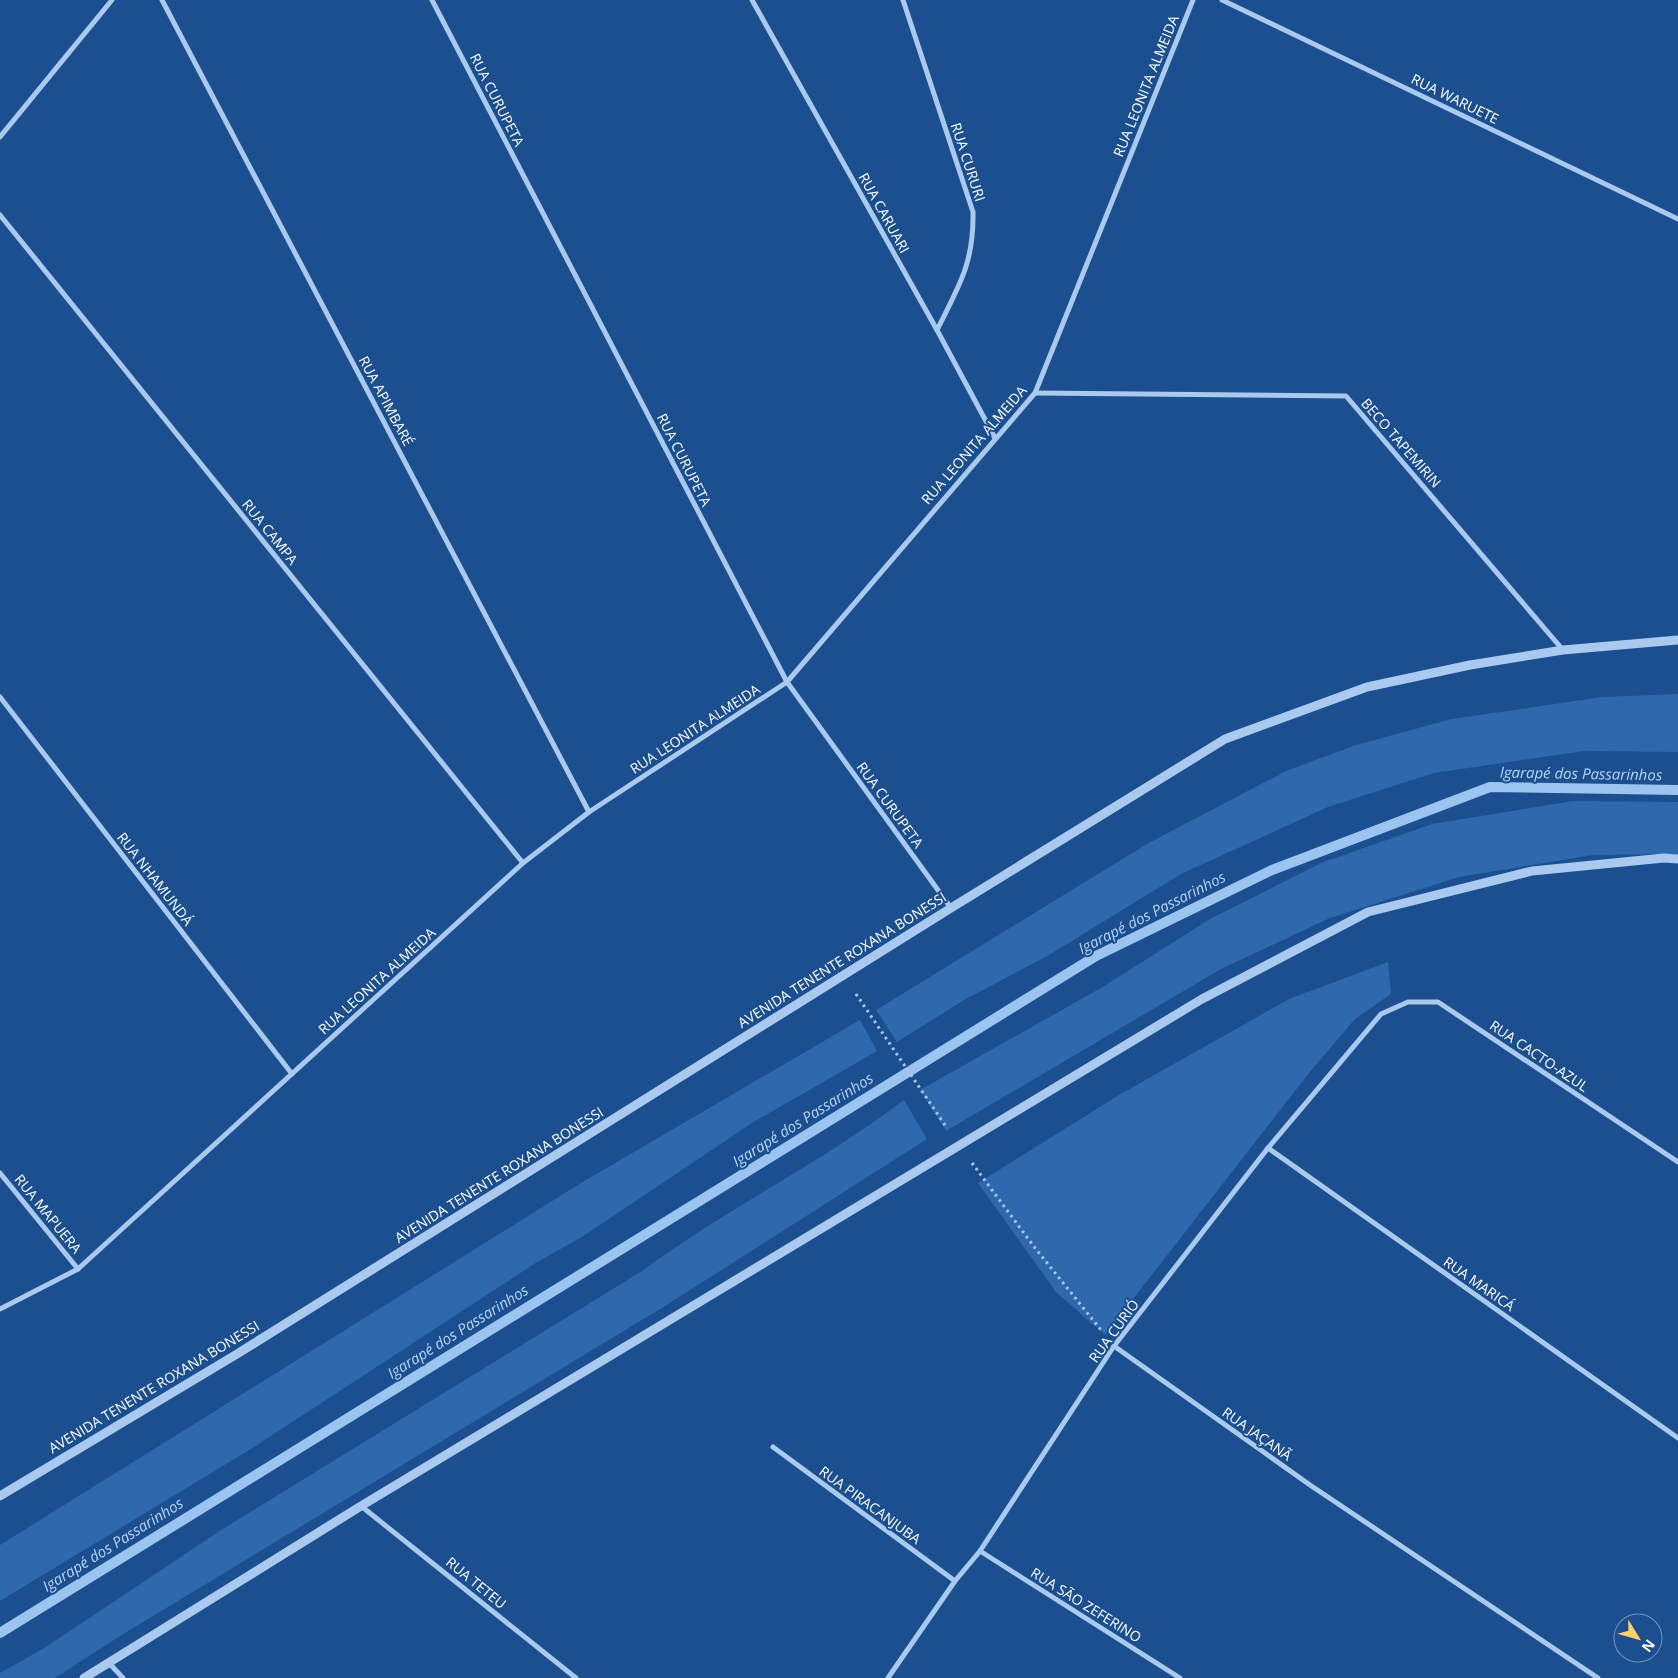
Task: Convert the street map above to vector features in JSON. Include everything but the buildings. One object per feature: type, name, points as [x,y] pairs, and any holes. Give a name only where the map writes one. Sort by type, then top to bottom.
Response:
[{"type":"street","points":[[0,137],[112,0]]},
{"type":"street","name":"RUA APIMBARÉ","points":[[162,0],[589,812]]},
{"type":"street","name":"RUA CURUPETA","points":[[432,0],[787,682],[951,908]]},
{"type":"street","name":"RUA CARUARI","points":[[752,0],[937,330],[995,438]]},
{"type":"street","name":"RUA CURURI","points":[[903,0],[973,212],[974,241],[964,276],[937,330]]},
{"type":"street","name":"RUA LEONITA ALMEIDA","points":[[0,1309],[78,1269],[523,863],[589,812],[787,682],[1035,393],[1193,0]]},
{"type":"street","name":"RUA WARUETE","points":[[1222,0],[1678,219]]},
{"type":"street","name":"RUA CAMPA","points":[[0,214],[523,863]]},
{"type":"street","name":"BECO TAPEMIRIN","points":[[1035,393],[1346,396],[1563,650]]},
{"type":"street","name":"AVENIDA TENENTE ROXANA BONESSI","points":[[0,1496],[246,1349],[951,908],[1226,739],[1367,687],[1470,665],[1563,650],[1678,640]]},
{"type":"street","name":"RUA NHAMUNDÁ","points":[[0,697],[292,1074]]},
{"type":"street","points":[[84,1678],[361,1506],[1202,999],[1368,912],[1532,871],[1664,858],[1678,859]]},
{"type":"street","name":"RUA CACTO-AZUL","points":[[1381,1014],[1408,1002],[1438,1002],[1678,1162]]},
{"type":"street","name":"RUA CURIÓ","points":[[888,1678],[955,1581],[980,1551],[1114,1346],[1268,1148],[1381,1014]]},
{"type":"street","name":"RUA MARICÁ","points":[[1268,1148],[1678,1438]]},
{"type":"street","name":"RUA MAPUERA","points":[[0,1173],[78,1269]]},
{"type":"street","name":"RUA JAÇANÃ","points":[[1114,1346],[1310,1485],[1598,1678]]},
{"type":"street","name":"RUA PIRACANJUBA","points":[[773,1447],[955,1581]]},
{"type":"street","name":"RUA TETEU","points":[[361,1506],[576,1678]]},
{"type":"street","name":"RUA SÃO ZEFERINO","points":[[980,1551],[1180,1678]]},
{"type":"street","points":[[109,1663],[123,1678]]},
{"type":"path","points":[[855,992],[942,1121]]},
{"type":"path","points":[[959,1146],[1035,1248],[1114,1346]]},
{"type":"shaded area","points":[[1678,694],[1678,752],[1584,751],[1434,773],[1328,807],[1181,874],[1049,955],[964,1000],[897,1042],[876,1010],[1147,844],[1286,771],[1356,745],[1452,719],[1602,697]]},
{"type":"shaded area","points":[[1573,801],[1678,802],[1678,854],[1593,855],[1459,877],[1330,918],[1221,969],[946,1131],[920,1090],[1101,988],[1210,919],[1321,863],[1432,824]]},
{"type":"shaded area","points":[[1388,962],[1391,994],[1355,1019],[1309,1073],[1105,1335],[1056,1292],[978,1183],[1119,1095],[1289,999]]},
{"type":"shaded area","points":[[860,1020],[877,1051],[752,1123],[585,1235],[534,1264],[254,1447],[0,1601],[0,1545],[581,1183]]},
{"type":"shaded area","points":[[904,1100],[927,1139],[665,1306],[120,1636],[55,1678],[0,1678],[0,1673],[46,1647],[218,1532],[642,1271],[707,1227],[840,1145]]},
{"type":"waterway","name":"Igarapé dos Passarinhos","points":[[0,1633],[1096,956],[1272,870],[1490,787],[1678,790]]}]
